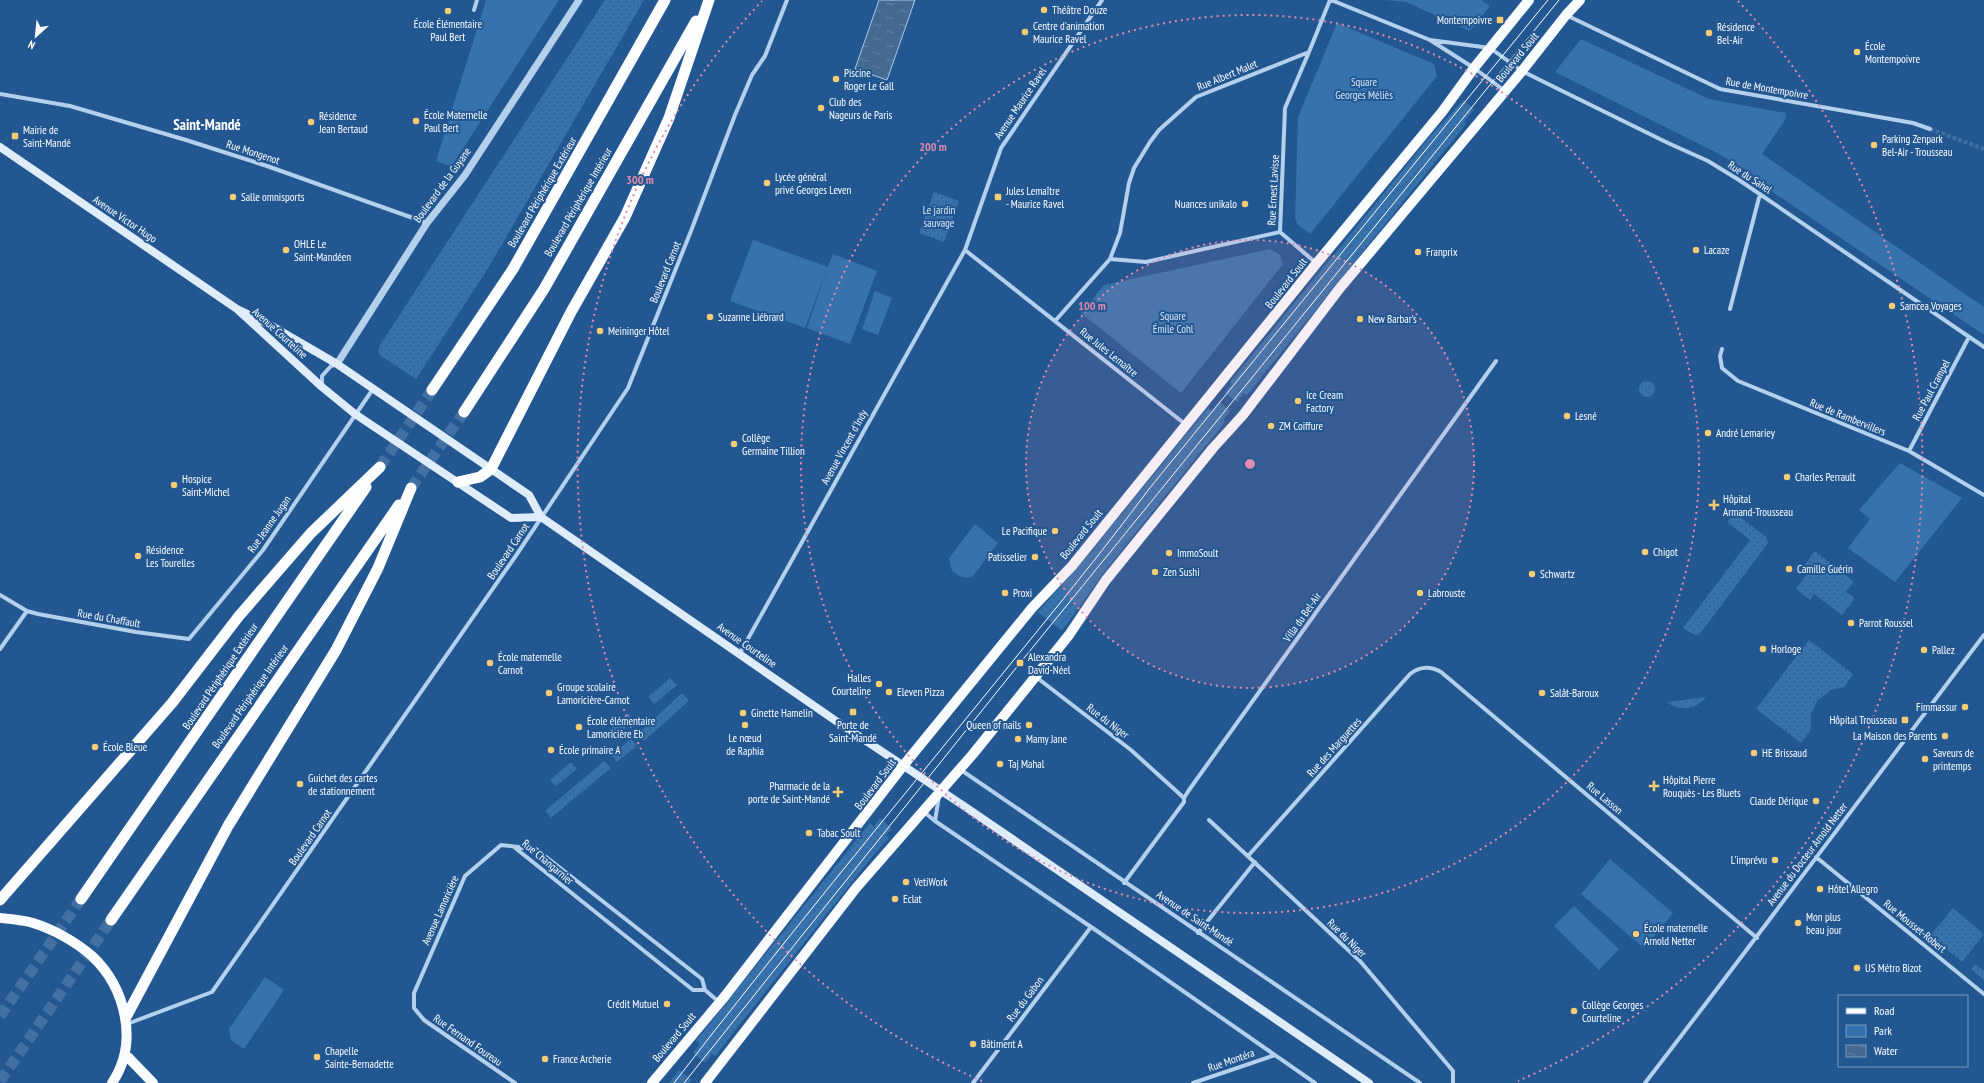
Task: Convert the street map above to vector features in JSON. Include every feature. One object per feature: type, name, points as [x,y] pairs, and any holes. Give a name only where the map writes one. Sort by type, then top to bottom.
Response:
[{"type":"highway","name":"Boulevard Périphérique Extérieur","points":[[432,390],[513,269],[665,0]]},
{"type":"highway","name":"Boulevard Périphérique Intérieur","points":[[464,412],[544,288],[708,0]]},
{"type":"highway","points":[[458,482],[480,477],[491,469],[571,312],[625,217],[669,118],[708,0]]},
{"type":"highway","name":"Boulevard Périphérique Extérieur","points":[[0,900],[172,703],[239,616],[311,533],[380,467],[81,899]]},
{"type":"highway","name":"Boulevard Périphérique Intérieur","points":[[111,920],[411,488],[378,568],[336,650],[228,826],[126,1021]]},
{"type":"main road","name":"Boulevard Soult","points":[[652,1083],[719,1002],[903,766],[1032,608],[1072,566],[1185,424],[1246,353],[1316,264],[1442,112],[1474,68],[1529,0]]},
{"type":"main road","name":"Boulevard Soult","points":[[705,1083],[856,888],[1036,677],[1069,635],[1106,580],[1213,448],[1243,415],[1340,288],[1580,0]]},
{"type":"main road","name":"Avenue Victor Hugo","points":[[0,147],[237,309]]},
{"type":"main road","name":"Avenue Courteline","points":[[237,309],[322,387],[355,414],[511,518],[541,517]]},
{"type":"main road","name":"Avenue Courteline","points":[[237,309],[270,325],[337,364],[491,469],[529,495],[541,517],[940,790]]},
{"type":"main road","points":[[940,790],[1369,1083]]},
{"type":"main road","points":[[0,918],[33,923],[68,939],[92,956],[112,980],[126,1021],[125,1054],[122,1065],[112,1083]]},
{"type":"main road","points":[[125,1054],[153,1083]]},
{"type":"street","points":[[474,10],[477,0]]},
{"type":"street","name":"Boulevard de la Guyane","points":[[337,364],[427,223],[465,175],[579,0]]},
{"type":"street","name":"Boulevard Carnot","points":[[126,1021],[212,992],[518,554],[541,517],[628,388],[752,75],[765,56],[787,0]]},
{"type":"street","name":"Avenue Maurice Ravel","points":[[965,250],[1001,148],[1102,0]]},
{"type":"street","points":[[1309,52],[1331,0],[1430,40],[1474,68],[1505,91]]},
{"type":"street","name":"Rue de Montempoivre","points":[[1566,15],[1720,89],[1913,123],[1930,129]]},
{"type":"street","points":[[1430,40],[1490,48]]},
{"type":"street","name":"Rue du Sahel","points":[[1490,48],[1522,70],[1668,144],[1708,161],[1760,194],[1984,347]]},
{"type":"street","name":"Rue Ernest Lavisse","points":[[1110,259],[1146,262],[1280,232],[1285,108],[1309,52]]},
{"type":"street","name":"Rue Albert Malet","points":[[1056,321],[1110,259],[1120,233],[1129,183],[1134,168],[1159,130],[1196,97],[1309,52]]},
{"type":"street","name":"Rue Mongenot","points":[[0,94],[70,106],[172,135],[267,166],[427,223]]},
{"type":"street","points":[[1730,309],[1760,194]]},
{"type":"street","points":[[1280,232],[1316,264]]},
{"type":"street","name":"Rue Jules Lemaître","points":[[965,250],[1185,424]]},
{"type":"street","name":"Avenue Vincent d'Indy","points":[[740,653],[965,250]]},
{"type":"street","name":"Rue Paul Crampel","points":[[1909,451],[1969,337]]},
{"type":"street","name":"Rue de Rambervillers","points":[[1722,349],[1720,356],[1722,368],[1738,381],[1909,451],[1984,495]]},
{"type":"street","name":"Villa du Bel-Air","points":[[1124,882],[1184,802],[1184,798],[1496,361]]},
{"type":"street","points":[[322,387],[322,376],[331,366],[337,364]]},
{"type":"street","points":[[355,414],[373,389]]},
{"type":"street","name":"Rue Jeanne Jugan","points":[[189,639],[263,550],[355,414]]},
{"type":"street","name":"Rue du Chaffault","points":[[0,595],[27,611],[136,632],[189,639]]},
{"type":"street","points":[[0,648],[27,611]]},
{"type":"street","name":"Avenue du Docteur Arnold Netter","points":[[1645,1083],[1984,635]]},
{"type":"street","name":"Rue des Marguettes","points":[[1248,856],[1410,674],[1425,667],[1433,668],[1441,672]]},
{"type":"street","name":"Rue Lasson","points":[[1441,672],[1756,938]]},
{"type":"street","name":"Rue du Niger","points":[[1036,677],[1132,750],[1184,798]]},
{"type":"street","name":"Avenue de Saint-Mandé","points":[[959,769],[1420,1083]]},
{"type":"street","points":[[935,821],[940,790]]},
{"type":"street","points":[[922,811],[1315,1083]]},
{"type":"street","name":"Rue du Niger","points":[[1209,820],[1360,961],[1453,1071],[1453,1083]]},
{"type":"street","name":"Avenue Lamoricière","points":[[414,1008],[414,993],[465,876],[501,845],[514,846]]},
{"type":"street","name":"Rue Changarnier","points":[[514,846],[536,849],[702,979],[705,990],[719,1002]]},
{"type":"street","name":"Rue Changarnier","points":[[514,846],[693,990],[705,990]]},
{"type":"street","name":"Rue Mousset-Robert","points":[[1816,857],[1984,994]]},
{"type":"street","points":[[1198,933],[1255,862]]},
{"type":"street","name":"Rue du Gabon","points":[[973,1083],[1091,927]]},
{"type":"street","name":"Rue Fernand Foureau","points":[[414,1008],[424,1020],[515,1083]]},
{"type":"street","name":"Rue Montéra","points":[[1193,1083],[1275,1056]]},
{"type":"green space","points":[[486,0],[559,0],[451,167],[436,161]]},
{"type":"green space","points":[[605,0],[644,0],[487,270],[416,379],[381,356],[378,352],[380,345]]},
{"type":"green space","points":[[1384,0],[1481,0],[1490,6],[1470,31],[1406,2]]},
{"type":"green space","name":"Square Georges Méliès","points":[[1337,23],[1434,64],[1437,76],[1311,233],[1309,233],[1297,224],[1295,217],[1298,117]]},
{"type":"green space","points":[[1581,39],[1709,99],[1786,113],[1785,120],[1762,154],[1984,307],[1984,335],[1749,176],[1751,173],[1719,154],[1555,72]]},
{"type":"green space","points":[[1463,100],[1474,109],[1464,122],[1466,124],[1247,395],[1244,393],[1237,402],[1225,393],[1232,384],[1230,382],[1433,133]]},
{"type":"green space","name":"Le jardin sauvage","points":[[934,192],[959,201],[944,242],[919,233]]},
{"type":"green space","points":[[753,240],[828,267],[833,254],[877,271],[850,344],[807,328],[827,269],[805,328],[730,301]]},
{"type":"green space","name":"Square Émile Cohl","points":[[1270,249],[1280,255],[1283,264],[1181,393],[1081,313],[1104,285]]},
{"type":"green space","points":[[875,291],[892,298],[878,335],[862,329]]},
{"type":"green space","points":[[1647,381],[1653,383],[1655,389],[1653,395],[1647,397],[1641,395],[1639,389],[1641,383]]},
{"type":"green space","points":[[1219,401],[1230,411],[1223,420],[1225,422],[1108,567],[1062,631],[1038,612],[1079,566],[1208,408],[1212,411]]},
{"type":"green space","points":[[1900,463],[1962,498],[1895,582],[1848,548],[1870,519],[1859,510]]},
{"type":"green space","points":[[1735,513],[1766,537],[1768,543],[1699,635],[1695,635],[1683,628],[1750,540],[1727,522]]},
{"type":"green space","points":[[975,524],[998,543],[973,576],[959,576],[952,571],[949,558]]},
{"type":"green space","points":[[1815,551],[1854,582],[1846,592],[1855,598],[1842,615],[1814,594],[1810,600],[1796,589],[1808,573],[1807,568],[1804,566]]},
{"type":"green space","points":[[1809,640],[1853,674],[1844,687],[1831,690],[1817,701],[1811,714],[1811,730],[1801,743],[1756,709]]},
{"type":"green space","points":[[670,678],[677,685],[654,704],[648,697]]},
{"type":"green space","points":[[682,693],[689,701],[644,741],[638,734]]},
{"type":"green space","points":[[1706,697],[1697,705],[1687,708],[1677,707],[1667,702]]},
{"type":"green space","points":[[628,713],[634,720],[613,739],[607,732]]},
{"type":"green space","points":[[631,739],[637,746],[617,762],[611,755]]},
{"type":"green space","points":[[604,761],[611,768],[551,818],[545,811]]},
{"type":"green space","points":[[571,762],[577,769],[556,786],[550,780]]},
{"type":"green space","points":[[880,818],[892,828],[886,835],[889,838],[875,853],[715,1056],[712,1054],[705,1063],[693,1053],[700,1044],[696,1041],[870,823],[874,826]]},
{"type":"green space","points":[[1610,859],[1673,913],[1644,948],[1581,894]]},
{"type":"green space","points":[[1574,906],[1619,949],[1599,970],[1554,926]]},
{"type":"green space","points":[[1953,908],[1984,934],[1962,962],[1930,936]]},
{"type":"green space","points":[[1975,964],[1984,971],[1984,980],[1971,969]]},
{"type":"green space","points":[[265,977],[284,990],[244,1049],[231,1040],[229,1029]]},
{"type":"green space","points":[[679,1070],[692,1080],[689,1083],[669,1083]]},
{"type":"water","points":[[879,0],[915,0],[887,80],[855,69]]},
{"type":"tunnel","points":[[1930,129],[1984,149]]},
{"type":"tunnel","points":[[380,467],[432,390]]},
{"type":"tunnel","points":[[411,488],[464,412]]},
{"type":"tunnel","points":[[0,1016],[81,899]]},
{"type":"tunnel","points":[[0,1081],[111,920]]},
{"type":"tram line","points":[[674,1083],[793,932],[1073,587],[1149,489],[1548,0]]},
{"type":"tram line","points":[[684,1083],[1020,663],[1559,0]]},
{"type":"place","name":"Théâtre Douze","points":[[1044,10]]},
{"type":"place","name":"École Élémentaire Paul Bert","points":[[448,11]]},
{"type":"place","name":"Montempoivre","points":[[1500,20]]},
{"type":"place","name":"Centre d'animation Maurice Ravel","points":[[1025,32]]},
{"type":"place","name":"Résidence Bel-Air","points":[[1709,33]]},
{"type":"place","name":"École Montempoivre","points":[[1857,52]]},
{"type":"place","name":"Piscine Roger Le Gall","points":[[836,79]]},
{"type":"place","name":"Club des Nageurs de Paris","points":[[821,108]]},
{"type":"place","name":"École Maternelle Paul Bert","points":[[416,121]]},
{"type":"place","name":"Résidence Jean Bertaud","points":[[311,122]]},
{"type":"place","name":"Mairie de Saint-Mandé","points":[[15,136]]},
{"type":"place","name":"Parking Zenpark Bel-Air - Trousseau","points":[[1874,145]]},
{"type":"place","name":"Lycée général privé Georges Leven","points":[[767,183]]},
{"type":"place","name":"Salle omnisports","points":[[233,197]]},
{"type":"place","name":"Jules Lemaître - Maurice Ravel","points":[[998,197]]},
{"type":"place","name":"Nuances unikalo","points":[[1245,204]]},
{"type":"place","name":"OHLE Le Saint-Mandéen","points":[[286,250]]},
{"type":"place","name":"Lacaze","points":[[1696,250]]},
{"type":"place","name":"Franprix","points":[[1418,252]]},
{"type":"place","name":"Samcea Voyages","points":[[1892,306]]},
{"type":"place","name":"Suzanne Liébrard","points":[[710,317]]},
{"type":"place","name":"New Barbar’s","points":[[1360,319]]},
{"type":"place","name":"Meininger Hôtel","points":[[600,331]]},
{"type":"place","name":"Ice Cream Factory","points":[[1298,401]]},
{"type":"place","name":"Lesné","points":[[1567,416]]},
{"type":"place","name":"ZM Coiffure","points":[[1271,426]]},
{"type":"place","name":"André Lemariey","points":[[1708,433]]},
{"type":"place","name":"Collège Germaine Tillion","points":[[734,444]]},
{"type":"place","name":"Charles Perrault","points":[[1787,477]]},
{"type":"place","name":"Hospice Saint-Michel","points":[[174,485]]},
{"type":"place","name":"Hôpital Armand-Trousseau","points":[[1714,505]]},
{"type":"place","name":"Le Pacifique","points":[[1055,531]]},
{"type":"place","name":"Chigot","points":[[1645,552]]},
{"type":"place","name":"ImmoSoult","points":[[1169,553]]},
{"type":"place","name":"Résidence Les Tourelles","points":[[138,556]]},
{"type":"place","name":"Patisselier","points":[[1035,557]]},
{"type":"place","name":"Camille Guérin","points":[[1789,569]]},
{"type":"place","name":"Zen Sushi","points":[[1155,572]]},
{"type":"place","name":"Schwartz","points":[[1532,574]]},
{"type":"place","name":"Proxi","points":[[1005,593]]},
{"type":"place","name":"Labrouste","points":[[1420,593]]},
{"type":"place","name":"Parrot Roussel","points":[[1851,623]]},
{"type":"place","name":"Horloge","points":[[1763,649]]},
{"type":"place","name":"Pallez","points":[[1924,650]]},
{"type":"place","name":"École maternelle Carnot","points":[[490,663]]},
{"type":"place","name":"Alexandra David-Néel","points":[[1020,663]]},
{"type":"place","name":"Halles Courteline","points":[[879,684]]},
{"type":"place","name":"Eleven Pizza","points":[[889,692]]},
{"type":"place","name":"Groupe scolaire Lamoricière-Carnot","points":[[549,693]]},
{"type":"place","name":"Salât-Baroux","points":[[1542,693]]},
{"type":"place","name":"Fimmassur","points":[[1965,707]]},
{"type":"place","name":"Porte de Saint-Mandé","points":[[853,712]]},
{"type":"place","name":"Ginette Hamelin","points":[[743,713]]},
{"type":"place","name":"Hôpital Trousseau","points":[[1905,720]]},
{"type":"place","name":"Le nœud de Raphia","points":[[745,725]]},
{"type":"place","name":"Queen of nails","points":[[1029,725]]},
{"type":"place","name":"École élémentaire Lamoricière Eb","points":[[579,727]]},
{"type":"place","name":"La Maison des Parents","points":[[1945,736]]},
{"type":"place","name":"Mamy Jane","points":[[1018,739]]},
{"type":"place","name":"École Bleue","points":[[95,747]]},
{"type":"place","name":"École primaire A","points":[[551,750]]},
{"type":"place","name":"HE Brissaud","points":[[1754,753]]},
{"type":"place","name":"Saveurs de printemps","points":[[1925,759]]},
{"type":"place","name":"Taj Mahal","points":[[1000,764]]},
{"type":"place","name":"Guichet des cartes de stationnement","points":[[300,784]]},
{"type":"place","name":"Hôpital Pierre Rouquès - Les Bluets","points":[[1654,786]]},
{"type":"place","name":"Pharmacie de la porte de Saint-Mandé","points":[[838,792]]},
{"type":"place","name":"Claude Dérique","points":[[1816,801]]},
{"type":"place","name":"Tabac Soult","points":[[809,833]]},
{"type":"place","name":"L'imprévu","points":[[1775,860]]},
{"type":"place","name":"VetiWork","points":[[906,882]]},
{"type":"place","name":"Hôtel Allegro","points":[[1820,889]]},
{"type":"place","name":"Eclat","points":[[895,899]]},
{"type":"place","name":"Mon plus beau jour","points":[[1798,923]]},
{"type":"place","name":"École maternelle Arnold Netter","points":[[1636,934]]},
{"type":"place","name":"US Métro Bizot","points":[[1857,968]]},
{"type":"place","name":"Crédit Mutuel","points":[[667,1004]]},
{"type":"place","name":"Collège Georges Courteline","points":[[1574,1011]]},
{"type":"place","name":"Bâtiment A","points":[[973,1044]]},
{"type":"place","name":"Chapelle Sainte-Bernadette","points":[[317,1057]]},
{"type":"place","name":"France Archerie","points":[[545,1059]]},
{"type":"district","name":"Saint-Mandé","points":[[207,124]]}]
